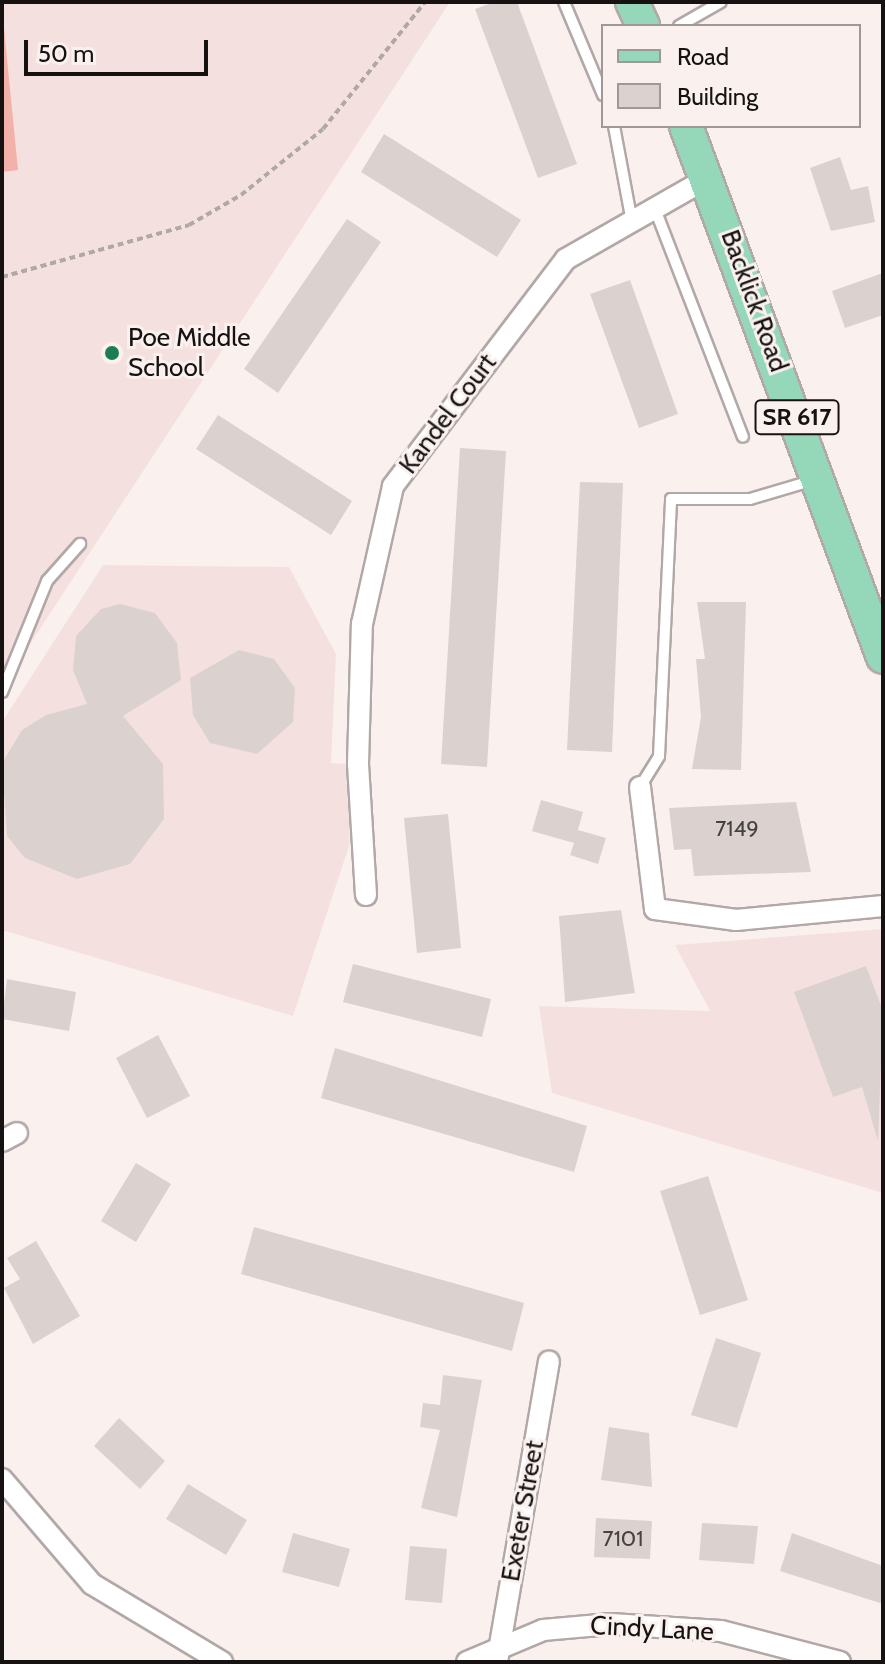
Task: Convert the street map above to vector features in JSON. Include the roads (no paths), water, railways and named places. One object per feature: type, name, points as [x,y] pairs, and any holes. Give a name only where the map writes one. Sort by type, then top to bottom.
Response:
[{"type":"main road","points":[[632,2],[642,24]]},
{"type":"main road","name":"Backlick Road","points":[[687,128],[820,479],[883,657]]},
{"type":"street","name":"Kandel Court","points":[[366,895],[358,764],[362,624],[393,486],[566,259],[708,178]]},
{"type":"street","points":[[640,787],[655,909],[736,920],[883,906]]},
{"type":"street","name":"Exeter Street","points":[[499,1652],[549,1361]]},
{"type":"street","points":[[2,1479],[92,1584],[222,1662]]},
{"type":"street","name":"Cindy Lane","points":[[467,1662],[568,1625],[672,1626],[840,1662]]},
{"type":"lane","points":[[564,2],[601,90]]},
{"type":"lane","points":[[682,24],[709,5],[721,2]]},
{"type":"lane","points":[[614,128],[632,222]]},
{"type":"lane","points":[[655,209],[743,437]]},
{"type":"lane","points":[[640,787],[659,756],[671,499],[750,499],[820,479]]},
{"type":"lane","points":[[2,692],[47,581],[80,544]]},
{"type":"place","name":"Poe Middle School","points":[[112,353]]}]
